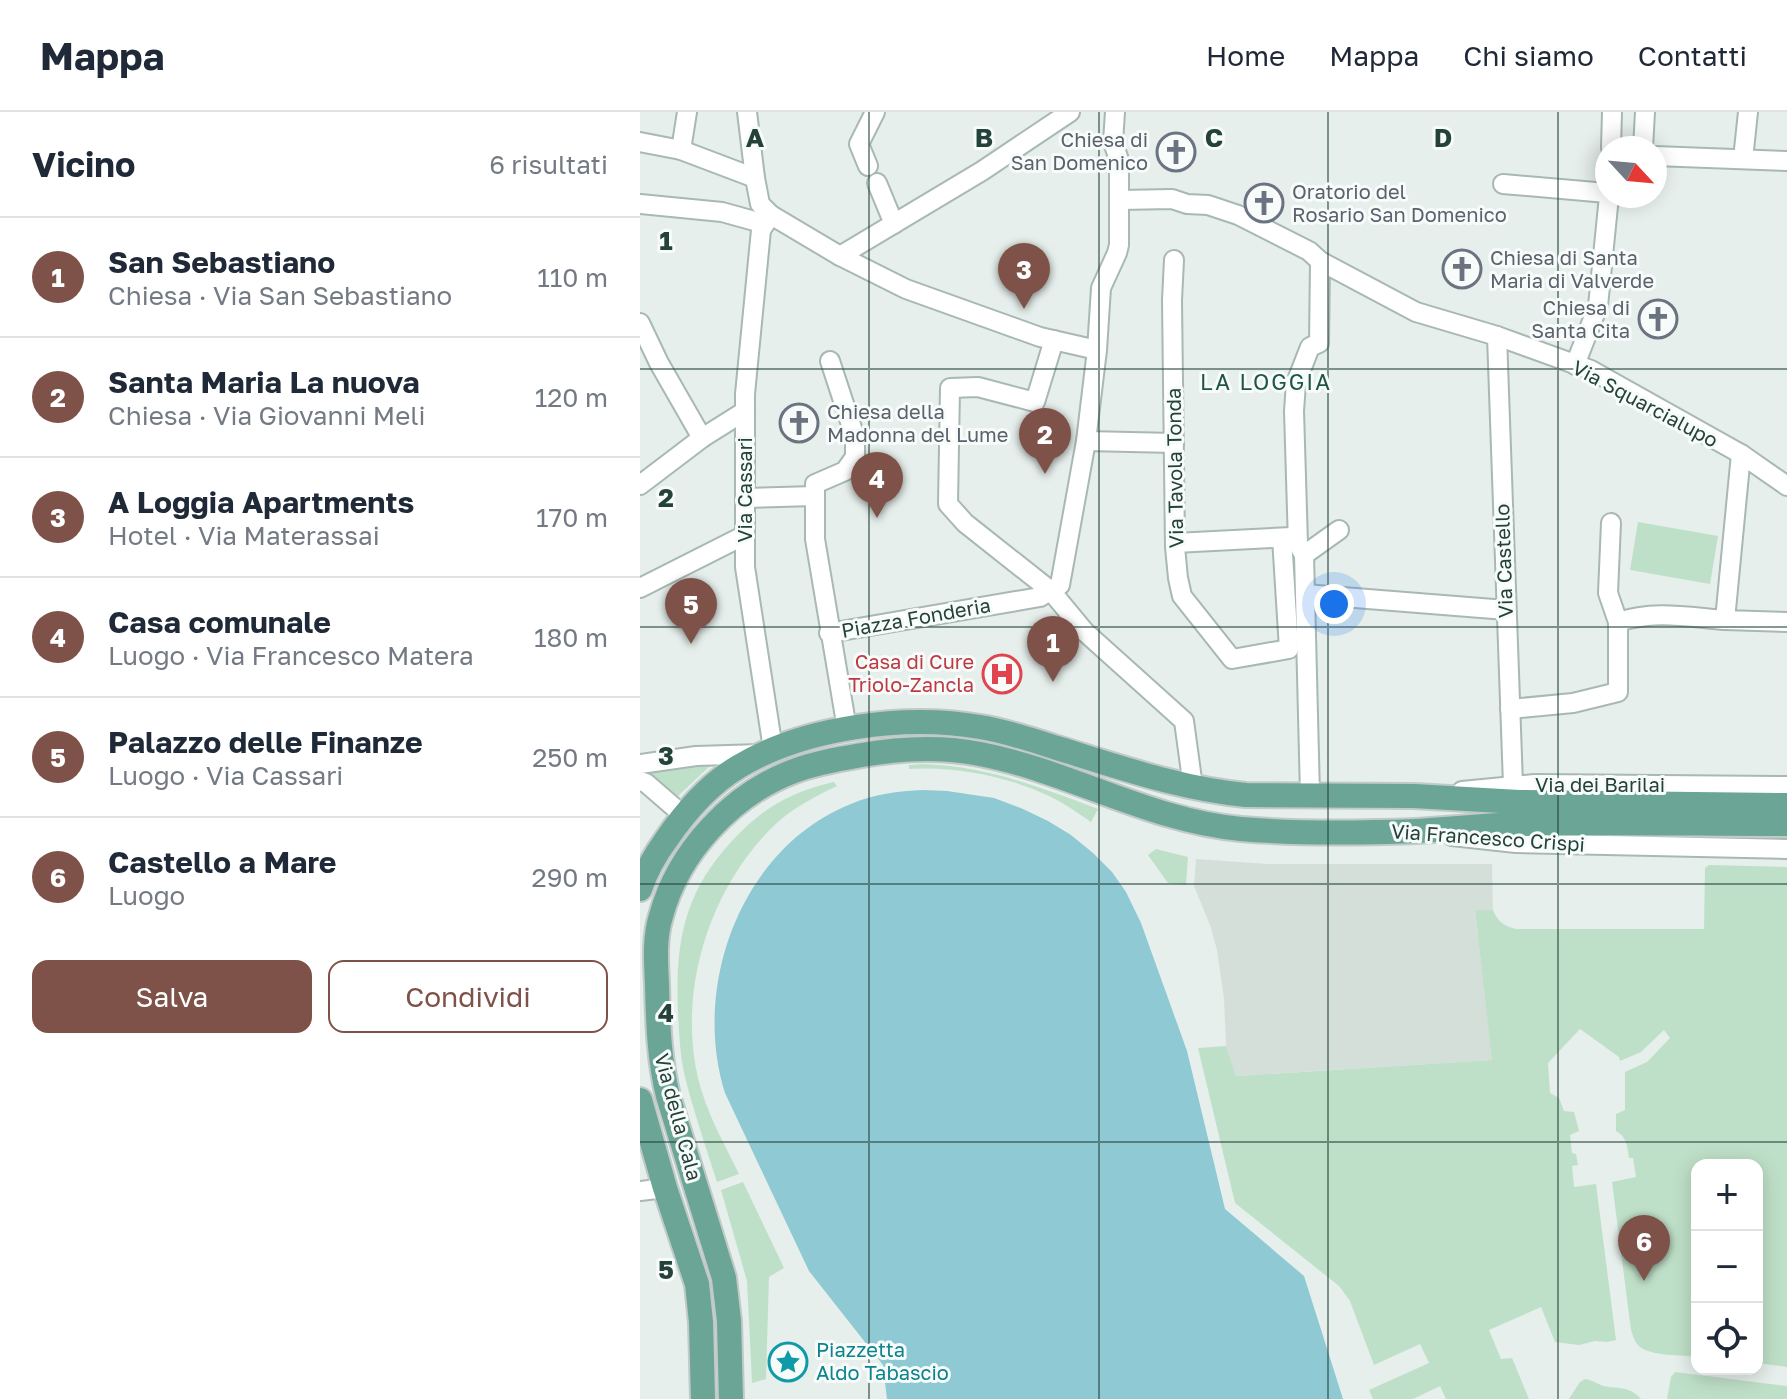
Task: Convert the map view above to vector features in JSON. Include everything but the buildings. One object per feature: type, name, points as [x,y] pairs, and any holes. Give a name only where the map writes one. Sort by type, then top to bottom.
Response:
[{"type":"main road","points":[[640,889],[656,855],[683,815],[710,788],[736,768],[768,752],[847,729],[919,721],[983,727],[1193,787]]},
{"type":"main road","name":"Via della Cala","points":[[731,1399],[729,1321],[724,1278],[668,1096],[658,1044],[656,948],[660,918],[675,879],[703,838],[719,819],[745,799],[793,771],[836,760],[912,748],[961,750],[1004,759],[1189,820]]},
{"type":"main road","name":"Via Francesco Crispi","points":[[1193,787],[1246,795],[1787,805]]},
{"type":"main road","name":"Via Francesco Crispi","points":[[1189,820],[1276,831],[1413,831]]},
{"type":"main road","points":[[1413,831],[1519,824],[1787,824]]},
{"type":"main road","name":"Via della Cala","points":[[640,1100],[697,1284],[703,1399]]},
{"type":"street","points":[[681,150],[687,112]]},
{"type":"street","points":[[747,112],[760,204],[772,223]]},
{"type":"street","points":[[875,112],[859,144],[894,224]]},
{"type":"street","points":[[840,256],[982,171],[1070,112]]},
{"type":"street","points":[[1051,591],[1060,585],[1086,441],[1101,288],[1117,253],[1120,200],[1119,160],[1113,142],[1115,112]]},
{"type":"street","points":[[1611,136],[1612,112]]},
{"type":"street","points":[[1644,136],[1645,112]]},
{"type":"street","points":[[1743,159],[1748,112]]},
{"type":"street","points":[[640,142],[681,150],[719,165],[754,172]]},
{"type":"street","points":[[1667,156],[1787,161]]},
{"type":"street","points":[[1503,184],[1595,194]]},
{"type":"street","name":"Via Squarcialupo","points":[[1120,200],[1172,199],[1187,204],[1208,205],[1238,215],[1416,312],[1497,336],[1591,370],[1741,454],[1787,486]]},
{"type":"street","points":[[640,204],[722,212],[772,223],[906,289],[1054,340],[1097,350]]},
{"type":"street","points":[[1575,365],[1598,306],[1607,208]]},
{"type":"street","name":"Via Cassari","points":[[768,752],[745,567],[745,394],[772,223]]},
{"type":"street","points":[[1290,537],[1296,383],[1310,347],[1319,343],[1315,256]]},
{"type":"street","name":"Via Tavola Tonda","points":[[1174,260],[1175,543],[1178,578],[1182,596],[1232,659],[1289,649],[1290,537]]},
{"type":"street","points":[[640,323],[702,438]]},
{"type":"street","name":"Via Castello","points":[[1497,336],[1513,785]]},
{"type":"street","points":[[1054,340],[1035,402],[978,387],[950,388],[948,504],[965,523],[1051,591],[1085,632],[1184,721],[1193,787]]},
{"type":"street","points":[[829,633],[815,539],[815,484],[845,471],[855,457],[855,437],[830,361]]},
{"type":"street","points":[[640,485],[702,438],[745,411]]},
{"type":"street","points":[[1086,441],[1174,443]]},
{"type":"street","points":[[1725,620],[1741,454]]},
{"type":"street","points":[[745,498],[815,496]]},
{"type":"street","points":[[1510,709],[1573,703],[1618,692],[1618,622],[1608,593],[1611,523]]},
{"type":"street","points":[[1304,555],[1339,530]]},
{"type":"street","points":[[640,588],[745,535]]},
{"type":"street","points":[[1175,543],[1290,537],[1304,555],[1310,795]]},
{"type":"street","name":"Piazza Fonderia","points":[[847,729],[829,633],[1040,597],[1051,591]]},
{"type":"street","points":[[1305,594],[1506,610]]},
{"type":"street","points":[[1618,622],[1653,614],[1787,622]]},
{"type":"street","points":[[640,764],[696,756],[768,752]]},
{"type":"street","points":[[640,781],[683,815]]},
{"type":"street","name":"Via dei Barilai","points":[[1414,796],[1513,785],[1787,786]]},
{"type":"street","name":"Via Francesco Crispi","points":[[1413,831],[1516,843],[1787,849]]},
{"type":"street","points":[[640,1191],[665,1188]]},
{"type":"shaded area","points":[[1196,859],[1268,864],[1492,864],[1493,910],[1475,911],[1493,1060],[1235,1076],[1226,1046],[1217,950],[1194,886]]},
{"type":"green space","points":[[1638,522],[1718,536],[1710,584],[1630,570]]},
{"type":"green space","points":[[706,762],[710,766],[678,796],[647,769]]},
{"type":"green space","points":[[909,765],[991,773],[1098,809],[1091,822],[1055,799],[1016,783],[962,771],[909,769]]},
{"type":"green space","points":[[834,782],[837,786],[779,821],[755,846],[718,906],[705,939],[696,973],[692,1009],[693,1044],[698,1078],[706,1103],[739,1174],[717,1182],[681,1053],[677,986],[686,920],[702,880],[742,830],[777,803]]},
{"type":"green space","points":[[1156,849],[1188,857],[1186,885],[1168,883],[1148,855]]},
{"type":"green space","points":[[1709,865],[1787,867],[1787,1367],[1763,1364],[1763,1159],[1691,1159],[1691,1357],[1651,1352],[1635,1341],[1612,1182],[1636,1177],[1633,1158],[1629,1158],[1624,1139],[1616,1131],[1616,1114],[1625,1110],[1625,1072],[1647,1062],[1670,1038],[1664,1030],[1641,1052],[1620,1061],[1619,1057],[1580,1029],[1548,1063],[1550,1093],[1559,1098],[1564,1111],[1574,1112],[1579,1131],[1570,1135],[1572,1153],[1576,1154],[1578,1165],[1572,1166],[1574,1187],[1596,1184],[1616,1340],[1579,1345],[1555,1342],[1541,1307],[1489,1330],[1501,1359],[1512,1358],[1529,1399],[1446,1399],[1440,1386],[1413,1399],[1373,1399],[1369,1390],[1429,1363],[1420,1344],[1374,1365],[1350,1301],[1339,1286],[1235,1203],[1198,1048],[1226,1046],[1236,1076],[1492,1060],[1475,910],[1493,910],[1502,923],[1516,929],[1704,929],[1705,868]]},
{"type":"green space","points":[[743,1182],[784,1268],[769,1277],[766,1379],[752,1383],[747,1281],[721,1190]]},
{"type":"green space","points":[[1675,1372],[1787,1386],[1787,1399],[1667,1399],[1671,1377]]},
{"type":"green space","points":[[1585,1379],[1628,1390],[1641,1399],[1569,1399]]},
{"type":"water","points":[[923,790],[994,798],[1048,821],[1093,853],[1126,892],[1141,923],[1187,1051],[1225,1209],[1304,1276],[1343,1399],[887,1399],[883,1365],[809,1271],[725,1093],[716,1051],[715,1008],[721,965],[734,924],[754,886],[781,852],[813,824],[851,804],[886,794]]},
{"type":"place","name":"Chiesa di San Domenico","points":[[1176,152]]},
{"type":"place","name":"Oratorio del Rosario San Domenico","points":[[1264,203]]},
{"type":"place","name":"Chiesa di Santa Maria di Valverde","points":[[1462,269]]},
{"type":"place","name":"A Loggia Apartments","points":[[1024,309]]},
{"type":"place","name":"Chiesa di Santa Cita","points":[[1658,319]]},
{"type":"place","name":"Chiesa della Madonna del Lume","points":[[799,423]]},
{"type":"place","name":"Santa Maria La nuova","points":[[1045,474]]},
{"type":"place","name":"Casa comunale","points":[[877,518]]},
{"type":"place","name":"Palazzo delle Finanze","points":[[691,644]]},
{"type":"place","name":"Casa di Cure Triolo-Zancla","points":[[1002,674]]},
{"type":"place","name":"San Sebastiano","points":[[1053,682]]},
{"type":"place","name":"Castello a Mare","points":[[1644,1281]]},
{"type":"place","name":"Piazzetta Aldo Tabascio","points":[[788,1362]]},
{"type":"district","name":"LA LOGGIA","points":[[1266,382]]}]
